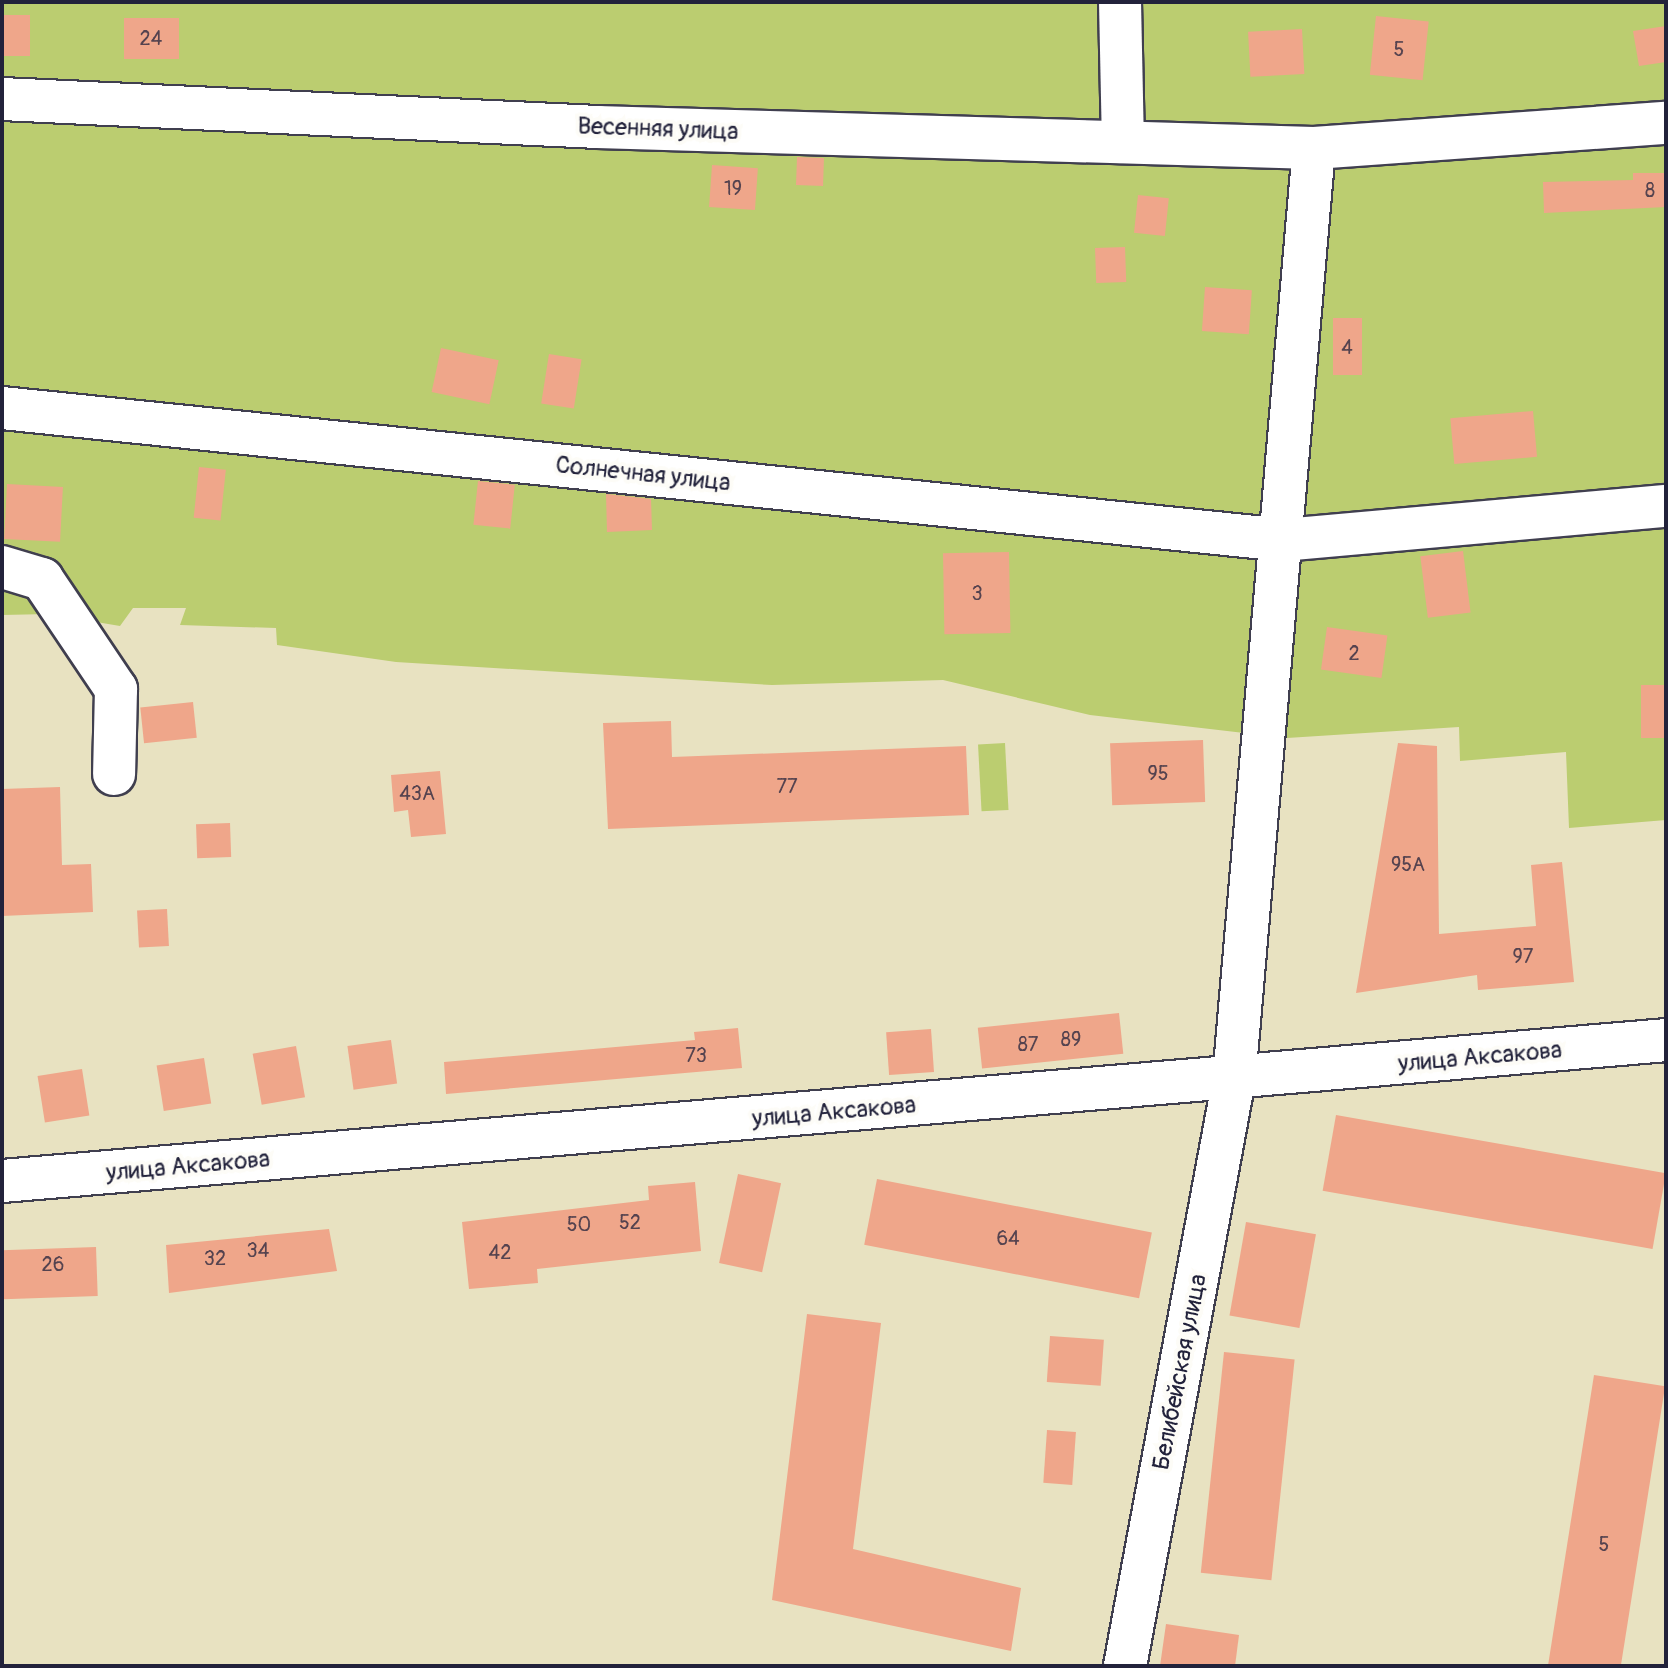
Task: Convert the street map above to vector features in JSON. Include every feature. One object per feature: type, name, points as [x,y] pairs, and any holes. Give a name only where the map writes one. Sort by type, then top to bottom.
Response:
[{"type":"street","points":[[1120,2],[1123,142]]},
{"type":"street","name":"Весенняя улица","points":[[2,99],[1314,148],[1666,123]]},
{"type":"street","name":"Белибейская улица","points":[[1125,1666],[1234,1079],[1283,540],[1314,148]]},
{"type":"street","name":"Солнечная улица","points":[[2,408],[1283,540],[1666,506]]},
{"type":"street","points":[[2,567],[42,579],[116,689],[114,774]]},
{"type":"street","name":"улица Аксакова","points":[[2,1181],[1666,1040]]},
{"type":"green space","points":[[2,2],[1666,2],[1666,820],[1569,828],[1566,752],[1460,761],[1459,727],[1287,738],[1090,715],[943,680],[772,685],[396,662],[277,645],[276,628],[180,625],[186,608],[133,608],[120,626],[49,614],[2,615]]},
{"type":"green space","points":[[1005,743],[1009,810],[982,811],[978,744]]},
{"type":"building","points":[[2,15],[30,15],[30,56],[2,56]]},
{"type":"building","points":[[1376,16],[1429,22],[1423,80],[1370,75]]},
{"type":"building","points":[[124,18],[179,18],[179,59],[124,59]]},
{"type":"building","points":[[1666,26],[1666,62],[1639,66],[1633,31]]},
{"type":"building","points":[[1302,29],[1304,74],[1250,77],[1248,32]]},
{"type":"building","points":[[797,157],[824,158],[823,186],[796,185]]},
{"type":"building","points":[[712,165],[758,168],[755,210],[709,207]]},
{"type":"building","points":[[1633,173],[1666,173],[1666,207],[1544,213],[1543,182],[1633,180]]},
{"type":"building","points":[[1138,195],[1169,198],[1165,236],[1134,233]]},
{"type":"building","points":[[1125,247],[1126,282],[1096,283],[1095,248]]},
{"type":"building","points":[[1205,287],[1252,290],[1249,334],[1202,331]]},
{"type":"building","points":[[1333,318],[1362,318],[1362,375],[1333,375]]},
{"type":"building","points":[[441,348],[499,360],[489,404],[432,392]]},
{"type":"building","points":[[549,354],[582,359],[574,409],[541,403]]},
{"type":"building","points":[[1533,411],[1537,457],[1454,464],[1450,418]]},
{"type":"building","points":[[199,467],[226,470],[221,521],[194,518]]},
{"type":"building","points":[[478,481],[515,485],[510,529],[473,525]]},
{"type":"building","points":[[7,484],[63,487],[60,542],[4,539]]},
{"type":"building","points":[[606,494],[651,499],[652,530],[607,532]]},
{"type":"building","points":[[1463,551],[1471,613],[1428,618],[1420,556]]},
{"type":"building","points":[[1009,552],[1010,633],[944,634],[943,553]]},
{"type":"building","points":[[1327,627],[1387,635],[1381,678],[1321,670]]},
{"type":"building","points":[[1641,685],[1666,685],[1666,738],[1641,738]]},
{"type":"building","points":[[193,702],[197,738],[144,743],[140,708]]},
{"type":"building","points":[[671,721],[672,757],[966,746],[969,815],[608,829],[603,723]]},
{"type":"building","points":[[1203,740],[1205,802],[1112,805],[1110,743]]},
{"type":"building","points":[[1398,743],[1437,746],[1439,934],[1536,926],[1531,865],[1562,862],[1574,982],[1478,990],[1477,975],[1356,993]]},
{"type":"building","points":[[440,771],[446,834],[411,837],[408,810],[394,812],[391,775]]},
{"type":"building","points":[[60,787],[62,865],[91,864],[93,912],[2,916],[2,789]]},
{"type":"building","points":[[230,823],[231,857],[197,858],[196,824]]},
{"type":"building","points":[[167,909],[169,946],[139,948],[137,911]]},
{"type":"building","points":[[1119,1013],[1123,1054],[982,1069],[978,1028]]},
{"type":"building","points":[[738,1028],[742,1068],[446,1094],[444,1062],[695,1040],[694,1032]]},
{"type":"building","points":[[931,1029],[934,1072],[889,1075],[886,1032]]},
{"type":"building","points":[[391,1040],[397,1084],[354,1090],[347,1046]]},
{"type":"building","points":[[296,1046],[305,1097],[262,1105],[253,1054]]},
{"type":"building","points":[[204,1058],[211,1103],[164,1111],[157,1066]]},
{"type":"building","points":[[82,1069],[89,1115],[45,1122],[38,1076]]},
{"type":"building","points":[[1336,1115],[1666,1173],[1653,1249],[1323,1191]]},
{"type":"building","points":[[738,1174],[781,1183],[762,1272],[719,1263]]},
{"type":"building","points":[[877,1179],[1152,1232],[1139,1298],[864,1245]]},
{"type":"building","points":[[695,1182],[701,1251],[537,1269],[538,1283],[469,1289],[462,1222],[649,1200],[648,1186]]},
{"type":"building","points":[[1246,1222],[1316,1234],[1299,1328],[1230,1316]]},
{"type":"building","points":[[329,1229],[337,1271],[169,1293],[166,1245]]},
{"type":"building","points":[[96,1247],[98,1296],[4,1299],[2,1250]]},
{"type":"building","points":[[807,1314],[881,1323],[853,1549],[1021,1588],[1011,1651],[772,1600]]},
{"type":"building","points":[[1050,1336],[1104,1340],[1101,1386],[1047,1382]]},
{"type":"building","points":[[1224,1352],[1295,1359],[1271,1580],[1201,1573]]},
{"type":"building","points":[[1594,1375],[1665,1386],[1621,1666],[1548,1665]]},
{"type":"building","points":[[1047,1430],[1076,1432],[1072,1485],[1043,1483]]},
{"type":"building","points":[[1166,1624],[1239,1635],[1235,1666],[1160,1666]]}]
